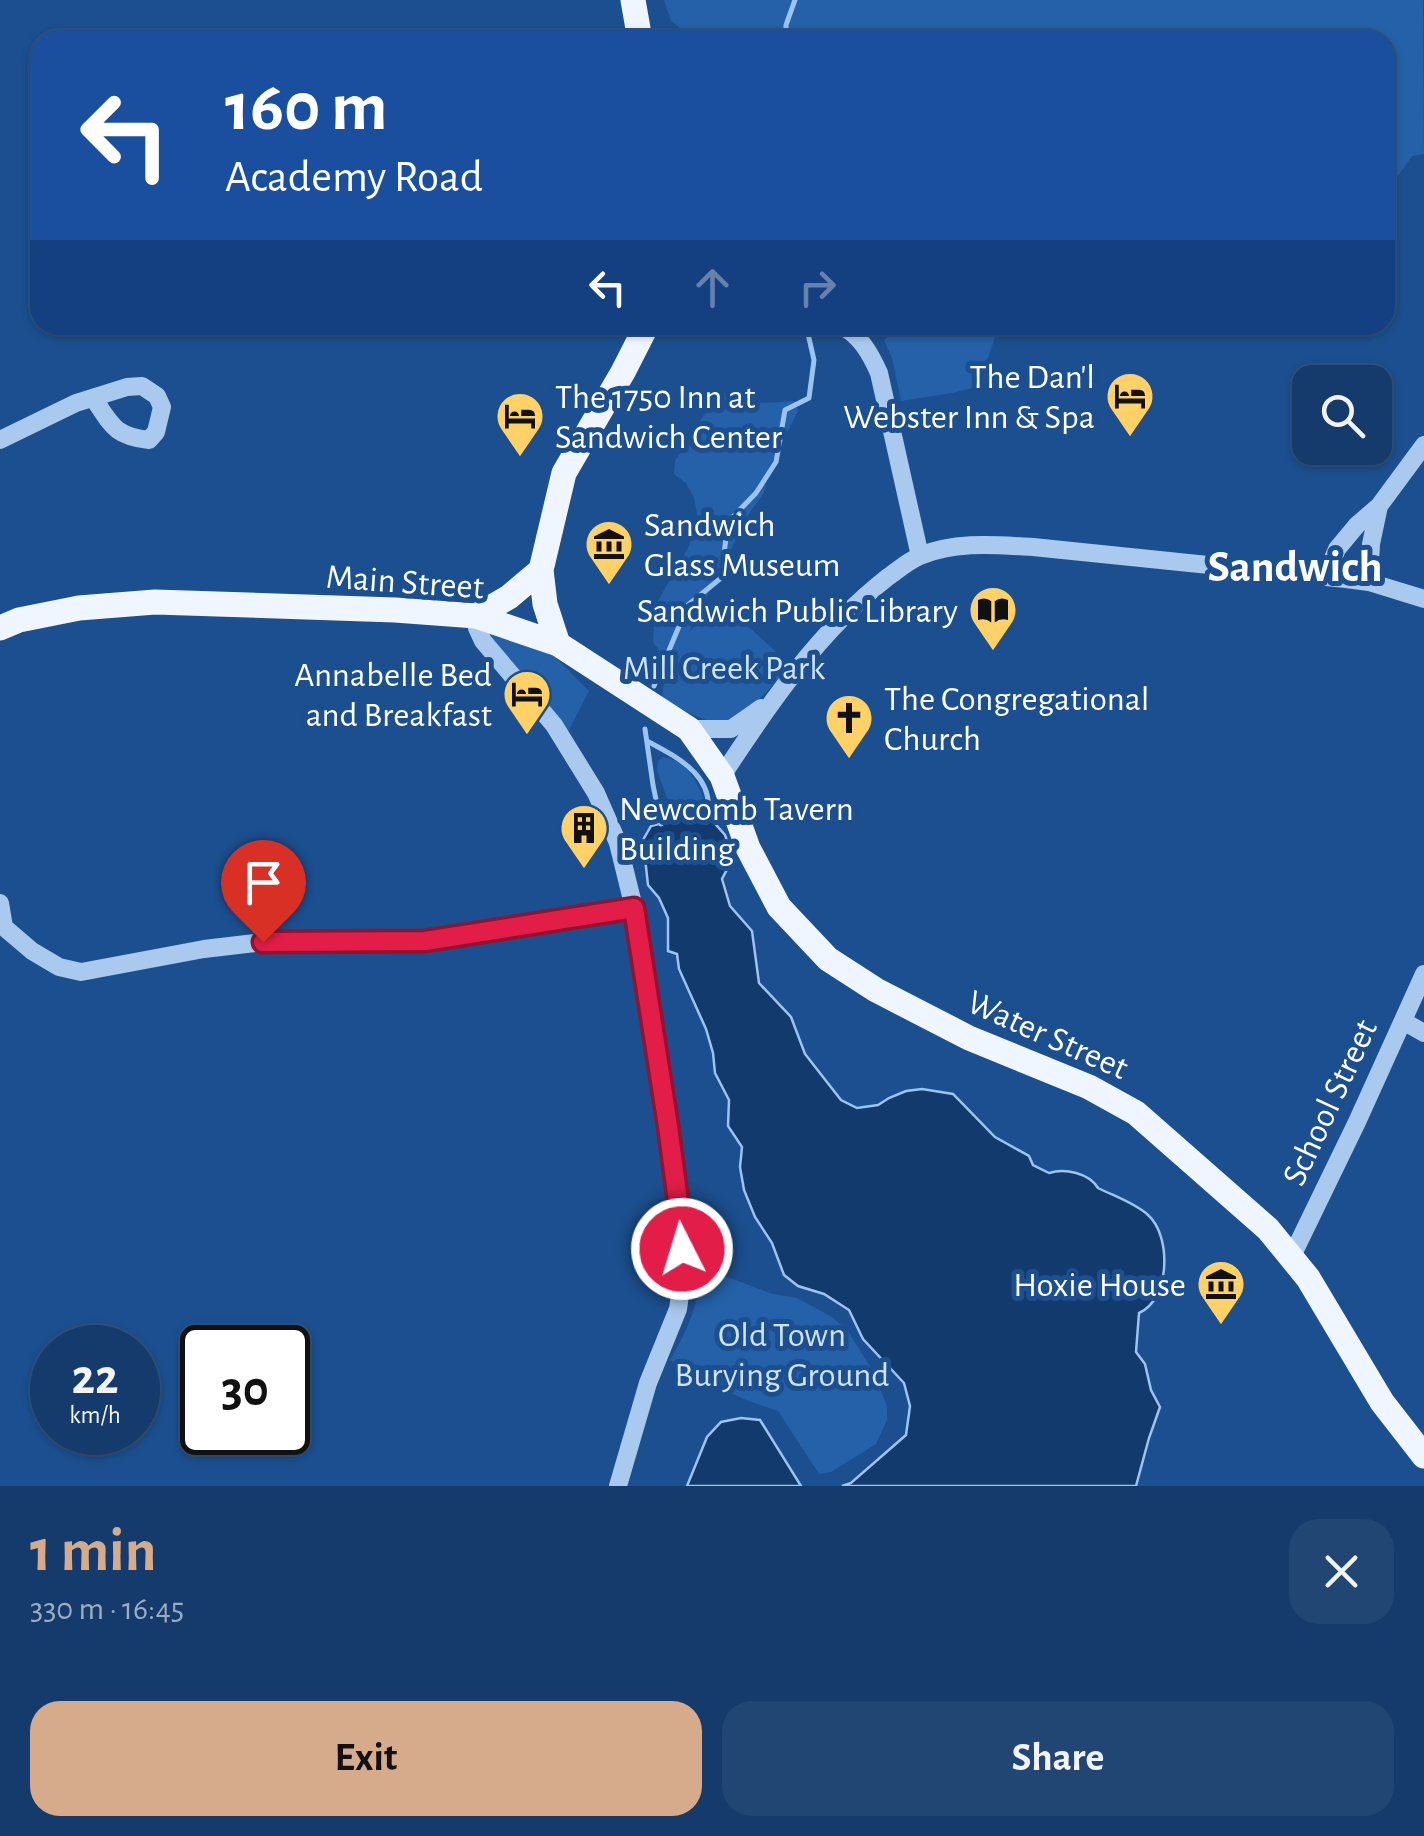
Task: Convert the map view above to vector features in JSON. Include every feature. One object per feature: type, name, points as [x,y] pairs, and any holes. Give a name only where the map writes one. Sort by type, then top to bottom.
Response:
[{"type":"main road","points":[[633,0],[638,30]]},
{"type":"main road","points":[[558,644],[545,604],[541,570],[564,473],[642,335]]},
{"type":"main road","points":[[476,616],[510,597],[541,570]]},
{"type":"main road","name":"Main Street","points":[[0,628],[19,620],[78,608],[155,602],[476,616],[558,644],[689,729]]},
{"type":"main road","name":"Water Street","points":[[689,729],[722,776],[748,848],[778,906],[828,959],[876,990],[970,1038],[1089,1086],[1136,1113],[1268,1229],[1292,1256],[1382,1402],[1424,1456]]},
{"type":"street","points":[[855,335],[870,353],[879,374],[920,556]]},
{"type":"street","points":[[0,440],[76,403],[94,399]]},
{"type":"street","points":[[1325,577],[1338,550],[1357,525],[1379,506],[1424,445]]},
{"type":"street","points":[[1370,582],[1371,544],[1379,506]]},
{"type":"street","points":[[722,776],[770,702],[859,600],[920,556],[954,547],[1033,547],[1325,577],[1370,582],[1424,599]]},
{"type":"street","points":[[476,616],[483,641],[554,725],[596,793],[618,844],[634,908],[671,1146],[683,1274],[678,1309],[648,1383],[618,1486]]},
{"type":"street","points":[[689,729],[731,730],[770,702]]},
{"type":"street","points":[[0,902],[2,927],[59,966],[81,972],[263,942],[425,941],[634,908]]},
{"type":"street","name":"School Street","points":[[1292,1256],[1424,974]]},
{"type":"street","points":[[1403,1022],[1424,1033]]},
{"type":"green space","points":[[664,0],[1423,0],[1424,154],[1412,156],[1398,176],[1395,174],[1395,30],[682,30],[671,21]]},
{"type":"green space","points":[[889,335],[996,335],[986,364],[993,383],[901,401],[884,340]]},
{"type":"green space","name":"Mill Creek Park","points":[[723,392],[750,402],[793,401],[798,411],[769,469],[764,493],[750,512],[689,632],[715,607],[742,621],[791,665],[746,710],[714,722],[662,700],[665,673],[674,657],[662,655],[653,642],[655,606],[689,546],[698,519],[686,483],[674,474],[675,461],[715,397]]},
{"type":"green space","points":[[487,632],[549,651],[589,691],[568,732],[487,638]]},
{"type":"green space","points":[[663,757],[678,762],[690,773],[705,803],[670,807],[657,770]]},
{"type":"green space","name":"Old Town Burying Ground","points":[[703,1268],[773,1294],[797,1298],[832,1317],[848,1331],[874,1373],[887,1406],[887,1420],[876,1444],[831,1472],[819,1474],[778,1411],[709,1383],[670,1360],[691,1316]]},
{"type":"shaded area","points":[[689,816],[709,817],[725,835],[733,858],[722,879],[730,906],[752,931],[759,983],[791,1017],[805,1054],[841,1100],[857,1108],[878,1105],[906,1091],[922,1089],[953,1094],[995,1137],[1029,1156],[1033,1165],[1049,1173],[1083,1175],[1098,1188],[1143,1211],[1156,1225],[1164,1252],[1162,1282],[1149,1306],[1139,1313],[1136,1352],[1145,1364],[1160,1407],[1136,1486],[842,1486],[851,1483],[906,1435],[910,1406],[904,1383],[863,1339],[849,1310],[824,1294],[798,1286],[784,1275],[744,1190],[742,1147],[728,1126],[729,1100],[715,1073],[706,1029],[679,969],[677,954],[668,951],[668,918],[648,885],[643,840],[651,826]]},
{"type":"shaded area","points":[[760,1420],[801,1486],[687,1486],[707,1437],[721,1422]]},
{"type":"waterway","points":[[786,30],[795,0]]},
{"type":"waterway","points":[[654,686],[688,605],[721,578],[728,522],[756,493],[776,462],[785,410],[809,398],[814,360],[808,335]]},
{"type":"waterway","points":[[645,729],[661,824]]},
{"type":"waterway","points":[[647,741],[693,771],[707,793],[706,822]]},
{"type":"place","name":"The Dan'l Webster Inn & Spa","points":[[1130,438]]},
{"type":"place","name":"The 1750 Inn at Sandwich Center","points":[[520,458]]},
{"type":"place","name":"Sandwich Glass Museum","points":[[609,586]]},
{"type":"place","name":"Sandwich Public Library","points":[[993,652]]},
{"type":"place","name":"Annabelle Bed and Breakfast","points":[[527,736]]},
{"type":"place","name":"The Congregational Church","points":[[849,760]]},
{"type":"place","name":"Newcomb Tavern Building","points":[[584,870]]},
{"type":"place","name":"Hoxie House","points":[[1221,1326]]},
{"type":"district","name":"Sandwich","points":[[1295,565]]},
{"type":"route","points":[[263,942],[425,941],[634,908],[668,1126],[682,1249]]}]
